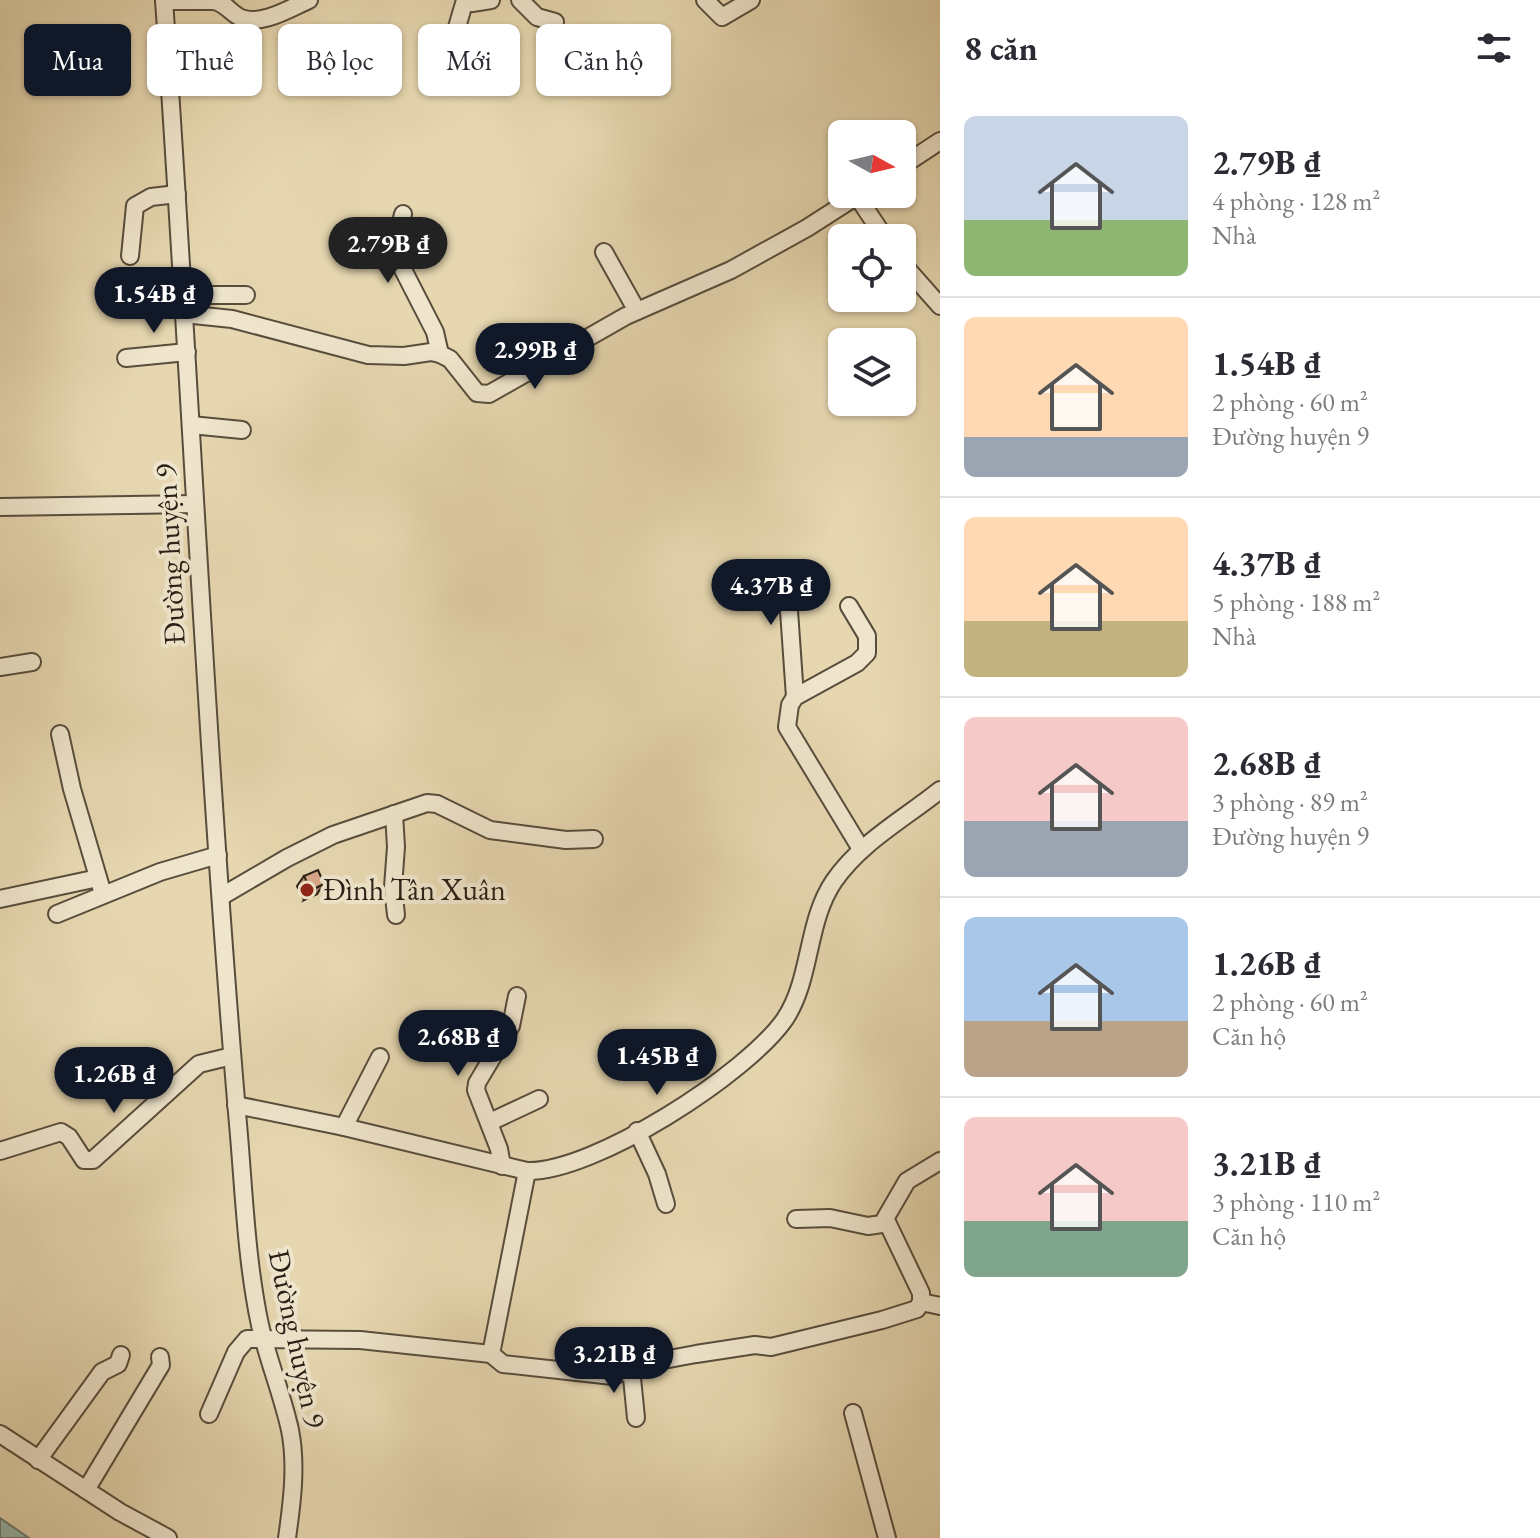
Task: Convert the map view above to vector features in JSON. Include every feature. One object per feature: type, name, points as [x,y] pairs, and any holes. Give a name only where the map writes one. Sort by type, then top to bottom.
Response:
[{"type":"street","points":[[164,0],[222,2],[243,18],[257,19],[309,0]]},
{"type":"street","name":"Đường huyện 9","points":[[164,0],[232,1056],[250,1270],[292,1448],[293,1484],[287,1538]]},
{"type":"street","points":[[458,24],[465,0],[472,3],[491,0]]},
{"type":"street","points":[[520,0],[537,17],[555,22]]},
{"type":"street","points":[[705,0],[722,17],[751,0]]},
{"type":"street","points":[[916,157],[940,141]]},
{"type":"street","points":[[130,256],[135,206],[151,197],[177,194]]},
{"type":"street","points":[[184,314],[232,319],[368,355],[440,354],[450,359],[477,393],[489,394],[637,311],[731,270],[838,208]]},
{"type":"street","points":[[403,214],[394,252],[435,332],[440,354]]},
{"type":"street","points":[[604,252],[637,311]]},
{"type":"street","points":[[916,279],[940,306]]},
{"type":"street","points":[[182,295],[246,295]]},
{"type":"street","points":[[126,358],[187,352]]},
{"type":"street","points":[[191,425],[242,430]]},
{"type":"street","points":[[0,507],[195,504]]},
{"type":"street","points":[[724,582],[785,577],[795,697]]},
{"type":"street","points":[[849,606],[867,636],[867,653],[857,663],[795,697],[790,705],[788,732],[861,849]]},
{"type":"street","points":[[0,667],[32,662]]},
{"type":"street","points":[[60,734],[72,789],[101,886]]},
{"type":"street","points":[[236,1105],[344,1127],[527,1171],[542,1171],[575,1162],[637,1131],[721,1080],[768,1038],[785,1018],[801,980],[833,882],[861,849],[939,793]]},
{"type":"street","points":[[222,896],[333,835],[432,802],[490,830],[566,840],[594,839]]},
{"type":"street","points":[[394,814],[396,847],[393,887],[398,907],[396,915]]},
{"type":"street","points":[[0,899],[101,886],[218,855]]},
{"type":"street","points":[[57,914],[101,886]]},
{"type":"street","points":[[502,1166],[490,1122],[476,1090],[477,1083],[511,1026],[517,996]]},
{"type":"street","points":[[0,1151],[61,1132],[69,1137],[84,1160],[93,1160],[199,1064],[232,1056]]},
{"type":"street","points":[[344,1127],[380,1057]]},
{"type":"street","points":[[490,1122],[539,1099]]},
{"type":"street","points":[[637,1131],[657,1174],[666,1204]]},
{"type":"street","points":[[796,1219],[830,1218],[875,1227],[886,1220],[893,1200],[907,1181],[940,1161]]},
{"type":"street","points":[[491,1354],[527,1171]]},
{"type":"street","points":[[209,1414],[242,1342],[247,1339],[360,1340],[491,1354],[503,1364],[613,1376],[631,1368],[707,1352],[784,1344],[882,1320],[917,1309],[921,1302],[921,1293],[886,1220]]},
{"type":"street","points":[[921,1302],[940,1306]]},
{"type":"street","points":[[38,1460],[102,1372],[118,1364],[121,1355]]},
{"type":"street","points":[[86,1490],[161,1365],[160,1357]]},
{"type":"street","points":[[631,1368],[636,1418]]},
{"type":"street","points":[[853,1413],[887,1538]]},
{"type":"street","points":[[0,1434],[168,1538]]},
{"type":"water","points":[[0,1518],[29,1538],[0,1538]]},
{"type":"building","points":[[318,870],[324,884],[311,890],[304,876]]},
{"type":"place","name":"Đình Tân Xuân","points":[[307,890]]}]
